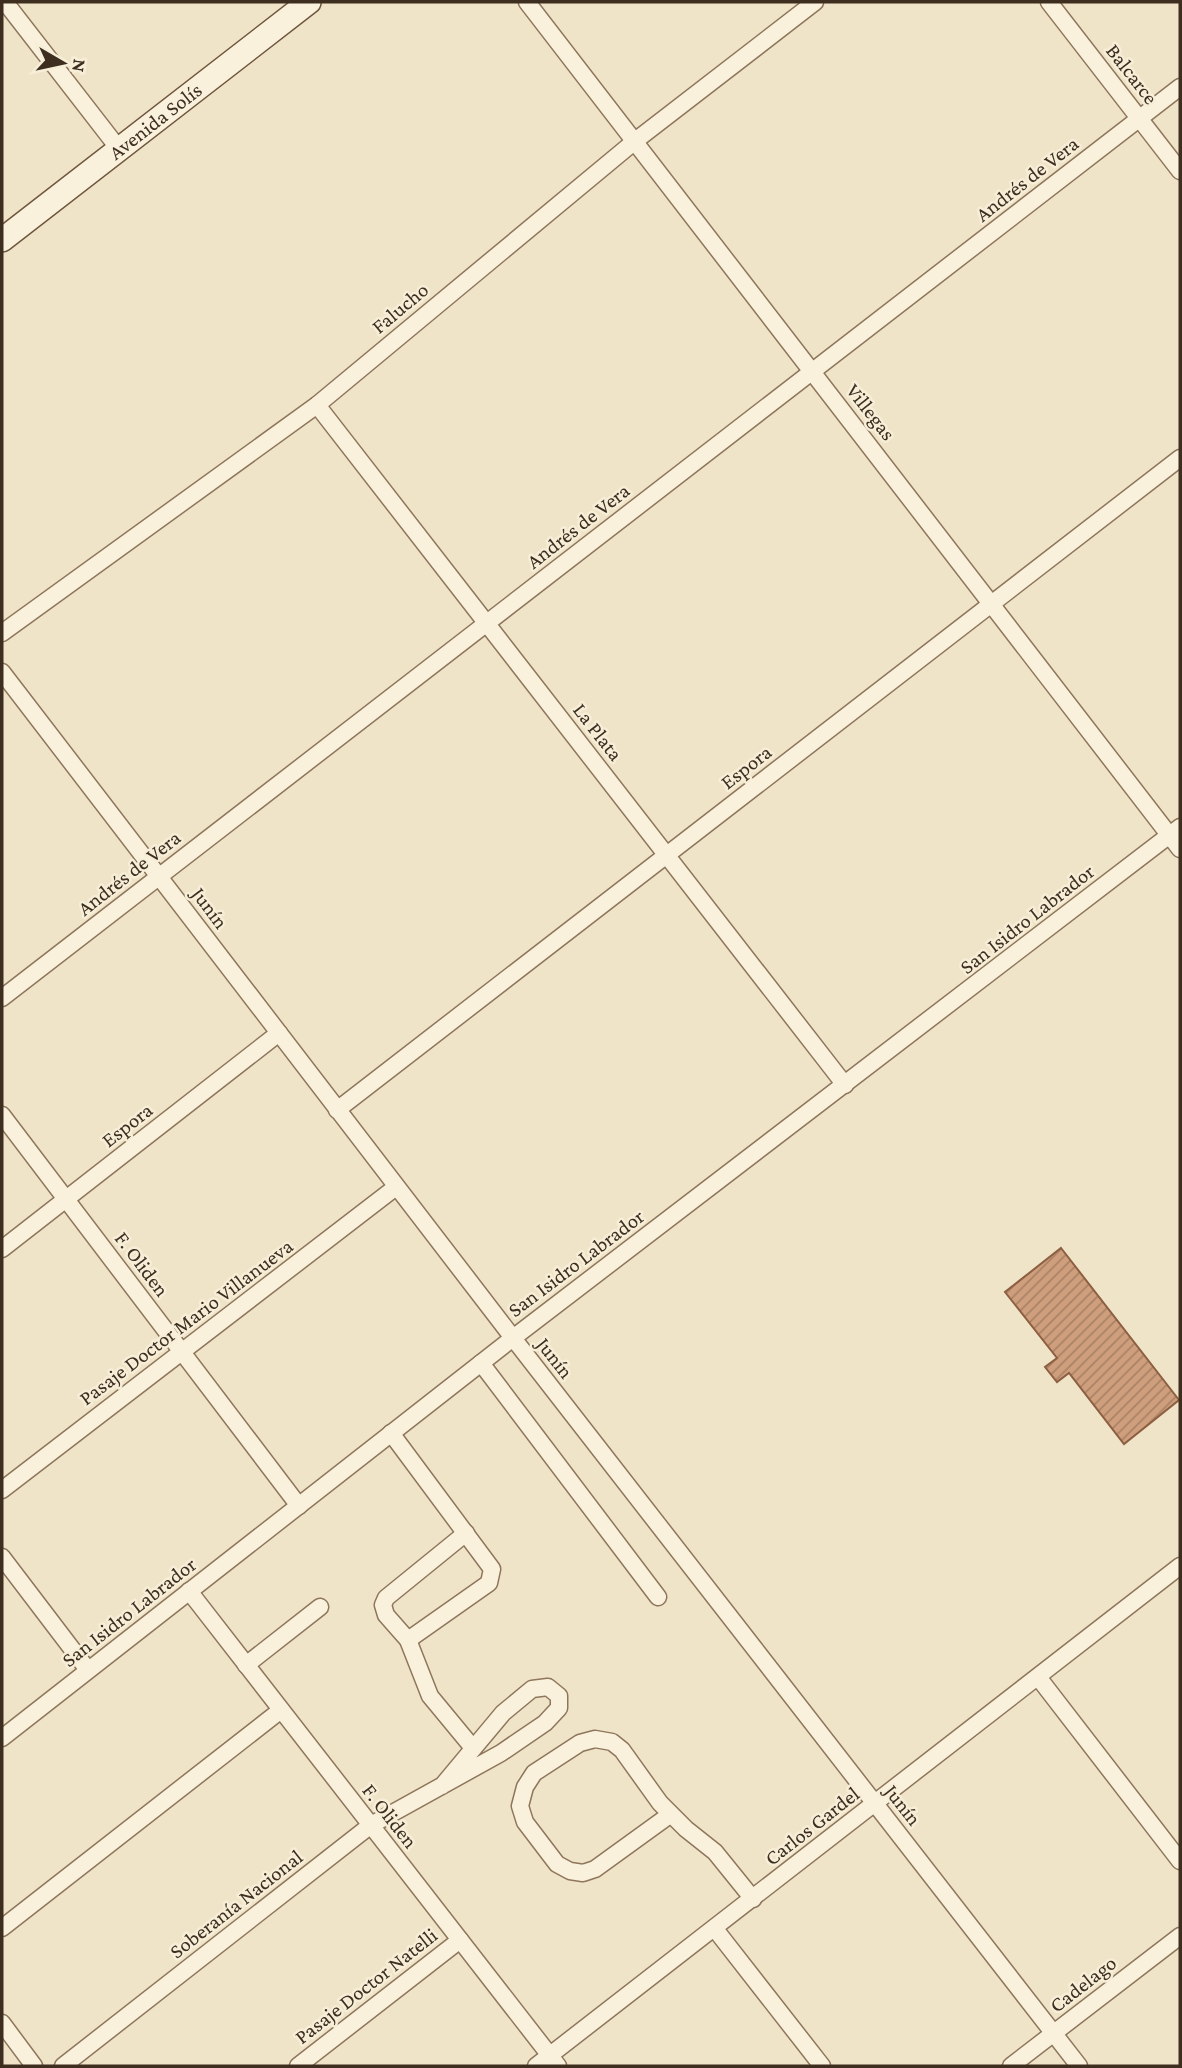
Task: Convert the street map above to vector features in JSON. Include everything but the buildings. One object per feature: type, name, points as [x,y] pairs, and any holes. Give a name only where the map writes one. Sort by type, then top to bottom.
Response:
[{"type":"street","points":[[5,2],[119,149]]},
{"type":"street","name":"Avenida Solís","points":[[2,240],[309,2]]},
{"type":"street","name":"Villegas","points":[[527,2],[992,604],[1175,831],[1180,849]]},
{"type":"street","name":"Falucho","points":[[2,633],[317,405],[635,141],[815,2]]},
{"type":"street","name":"Balcarce","points":[[1049,2],[1180,171]]},
{"type":"street","name":"Andrés de Vera","points":[[2,998],[1180,87]]},
{"type":"street","name":"La Plata","points":[[317,405],[845,1085]]},
{"type":"street","name":"Espora","points":[[337,1110],[1180,458]]},
{"type":"street","name":"Junín","points":[[2,672],[513,1338],[1079,2066]]},
{"type":"street","name":"San Isidro Labrador","points":[[2,1738],[513,1338],[1175,831]]},
{"type":"street","name":"Espora","points":[[2,1249],[278,1033]]},
{"type":"street","name":"F. Oliden","points":[[2,1115],[299,1506]]},
{"type":"street","name":"Pasaje Doctor Mario Villanueva","points":[[2,1490],[397,1187]]},
{"type":"street","points":[[481,1363],[658,1597]]},
{"type":"street","points":[[391,1433],[492,1569],[489,1583],[408,1640]]},
{"type":"street","points":[[466,1533],[386,1598],[383,1605],[386,1615],[408,1640],[430,1696],[473,1748]]},
{"type":"street","points":[[2,1557],[88,1670]]},
{"type":"street","name":"Carlos Gardel","points":[[536,2066],[554,2061],[715,1929],[1180,1566]]},
{"type":"street","name":"F. Oliden","points":[[190,1591],[554,2061]]},
{"type":"street","points":[[246,1664],[320,1607]]},
{"type":"street","points":[[1038,1677],[1180,1861]]},
{"type":"street","name":"Soberanía Nacional","points":[[63,2066],[371,1825],[442,1786],[501,1753],[545,1723],[559,1708],[559,1696],[548,1687],[532,1689],[503,1713],[442,1786]]},
{"type":"street","points":[[2,1928],[281,1710]]},
{"type":"street","points":[[671,1814],[595,1869],[583,1873],[570,1871],[557,1864],[525,1822],[520,1806],[525,1787],[534,1773],[580,1743],[595,1739],[612,1742],[622,1750],[660,1803],[671,1814],[686,1829],[715,1852],[753,1899]]},
{"type":"street","points":[[715,1929],[822,2066]]},
{"type":"street","name":"Cadelago","points":[[1011,2066],[1180,1936]]},
{"type":"street","name":"Pasaje Doctor Natelli","points":[[298,2066],[460,1940]]},
{"type":"street","points":[[2,2024],[34,2066]]}]
